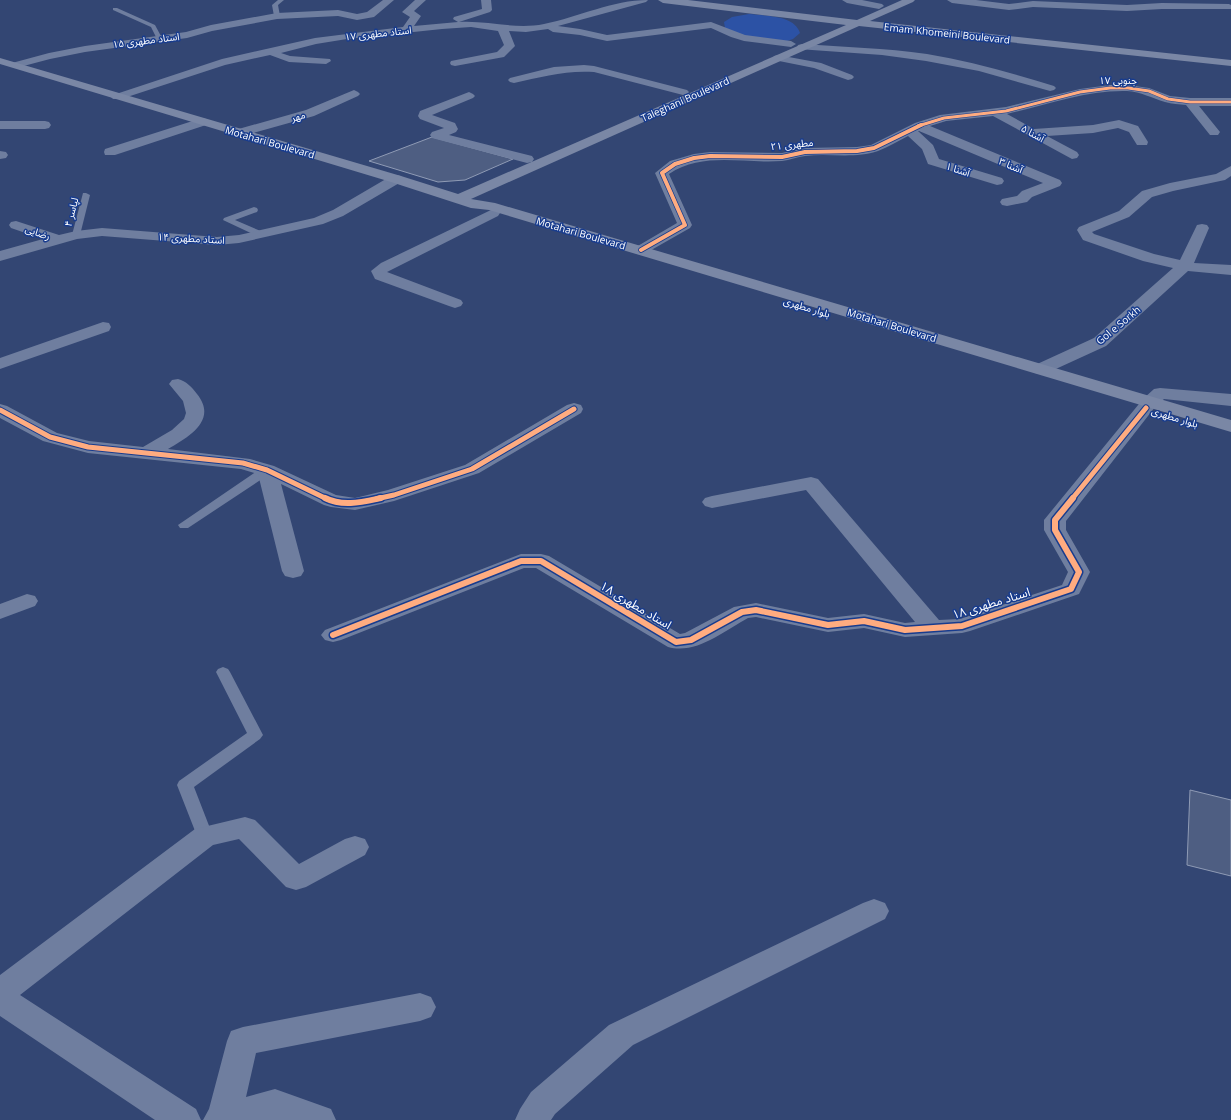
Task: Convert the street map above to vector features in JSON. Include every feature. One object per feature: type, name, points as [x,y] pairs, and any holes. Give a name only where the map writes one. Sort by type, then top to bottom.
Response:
[{"type":"main road","name":"Emam Khomeini Boulevard","points":[[663,0],[780,14],[853,18],[1043,41],[1231,58]]},
{"type":"main road","points":[[698,0],[808,14],[853,18],[883,6],[896,18],[922,26]]},
{"type":"main road","name":"Taleghani Boulevard","points":[[460,199],[778,58],[812,35],[883,6],[910,0]]},
{"type":"main road","points":[[780,14],[807,24],[811,29],[812,35]]},
{"type":"main road","name":"Emam Khomeini Boulevard","points":[[853,18],[1231,63]]},
{"type":"main road","name":"Taleghani Boulevard","points":[[443,194],[739,67],[797,46],[853,18]]},
{"type":"main road","name":"Motahari Boulevard","points":[[0,61],[396,179],[476,205],[490,206],[540,224],[641,250],[1041,369],[1148,406],[1231,426]]},
{"type":"main road","points":[[739,67],[752,70]]},
{"type":"main road","name":"بلوار مطهری","points":[[476,205],[481,209],[493,213],[540,224],[1148,406],[1231,434]]},
{"type":"street","name":"استاد مطهری ۱۵","points":[[16,65],[49,56],[85,49],[187,35],[211,28],[276,16],[338,13],[358,17],[370,15],[389,0]]},
{"type":"street","points":[[406,30],[416,16],[407,12],[421,0]]},
{"type":"street","points":[[442,26],[488,10],[486,0]]},
{"type":"street","name":"استاد مطهری ۱۷","points":[[117,97],[222,62],[281,50],[315,41],[340,37],[471,24],[502,28],[535,28],[643,0]]},
{"type":"street","points":[[847,0],[883,6]]},
{"type":"street","points":[[952,0],[1009,7],[1033,4],[1127,8],[1162,6],[1229,7]]},
{"type":"street","points":[[535,28],[580,32],[607,38],[717,26],[738,36],[797,46],[906,54],[940,60],[1005,74],[1050,88]]},
{"type":"street","points":[[455,62],[500,55],[510,46],[502,28]]},
{"type":"street","points":[[272,40],[269,45],[281,50]]},
{"type":"street","points":[[269,52],[289,59],[326,61]]},
{"type":"street","points":[[778,58],[818,65],[848,77]]},
{"type":"street","points":[[920,69],[940,60]]},
{"type":"street","points":[[514,80],[568,68],[581,67],[594,68],[683,92]]},
{"type":"street","name":"جنوبی ۱۷","points":[[996,112],[1080,92],[1110,88],[1128,88],[1149,91],[1168,99],[1190,102],[1231,102]]},
{"type":"street","name":"مهر","points":[[239,133],[310,113],[354,94]]},
{"type":"street","points":[[469,96],[424,114],[424,116],[451,126],[452,129],[436,135],[527,159]]},
{"type":"street","points":[[1190,102],[1214,132]]},
{"type":"street","name":"آشنا ۵","points":[[961,103],[996,112],[1072,155]]},
{"type":"street","name":"مطهری ۲۱","points":[[641,250],[685,225],[662,173],[675,164],[694,158],[710,156],[782,157],[805,152],[857,151],[874,148],[914,128],[944,118],[996,112]]},
{"type":"street","points":[[110,152],[202,122]]},
{"type":"street","points":[[0,124],[45,125]]},
{"type":"street","points":[[1032,133],[1093,129],[1119,124],[1134,129],[1142,142]]},
{"type":"street","name":"آشنا ۱","points":[[914,128],[928,148],[933,161],[997,181]]},
{"type":"street","name":"آشنا ۳","points":[[914,128],[1055,183],[1027,194],[1022,199],[1007,202]]},
{"type":"street","points":[[1231,170],[1220,176],[1170,187],[1147,194],[1124,214],[1084,230],[1088,237],[1138,254],[1186,266],[1231,270]]},
{"type":"street","name":"استاد مطهری ۱۴","points":[[0,256],[76,235],[102,232],[217,241],[260,234],[318,221],[331,216],[396,179]]},
{"type":"street","points":[[455,303],[381,276],[379,271],[386,266],[493,213]]},
{"type":"street","name":"رضایی","points":[[16,225],[59,240]]},
{"type":"street","points":[[1186,266],[1202,228]]},
{"type":"street","name":"Gol e Sorkh","points":[[1041,369],[1100,342],[1186,266]]},
{"type":"street","points":[[0,364],[103,327]]},
{"type":"street","points":[[146,453],[170,440],[182,431],[192,420],[196,412],[195,405],[178,384]]},
{"type":"street","points":[[1148,406],[1160,393],[1231,400]]},
{"type":"street","name":"استاد مطهری ۱۸","points":[[333,635],[521,561],[542,561],[676,642],[691,640],[742,612],[756,610],[828,625],[864,621],[905,630],[962,626],[1071,589],[1079,572],[1055,530],[1055,520],[1148,406]]},
{"type":"street","points":[[0,410],[50,437],[88,447],[243,462],[267,470],[331,502],[355,504],[394,495],[472,469],[574,409]]},
{"type":"street","points":[[267,470],[293,571]]},
{"type":"street","points":[[712,502],[811,483],[933,628]]},
{"type":"street","points":[[0,612],[27,601]]},
{"type":"street","points":[[0,992],[205,836],[245,828],[296,879],[355,846]]},
{"type":"street","points":[[532,1120],[543,1103],[621,1036],[874,910]]},
{"type":"street","points":[[0,999],[184,1120]]},
{"type":"street","points":[[222,1120],[243,1041],[420,1007]]},
{"type":"street","points":[[222,1120],[276,1104],[319,1120]]},
{"type":"lane","points":[[276,16],[275,5],[281,0]]},
{"type":"lane","points":[[115,9],[152,26],[159,38]]},
{"type":"lane","name":"لپاسر ۴","points":[[76,235],[86,195]]},
{"type":"lane","points":[[254,210],[227,220],[260,234]]},
{"type":"lane","points":[[184,525],[267,470]]},
{"type":"lane","points":[[205,836],[185,785],[255,735],[223,672]]},
{"type":"shaded area","points":[[749,14],[771,16],[786,20],[797,27],[800,33],[793,39],[787,41],[747,37],[725,28],[724,22],[732,17]]},
{"type":"building","points":[[432,137],[513,159],[465,180],[438,182],[369,161]]},
{"type":"building","points":[[1190,790],[1231,800],[1231,876],[1187,865]]},
{"type":"cycle path","points":[[641,250],[685,225],[662,173],[675,164],[694,158],[710,156],[782,157],[805,152],[857,151],[874,148],[919,126],[944,118],[1006,111],[1080,92],[1110,88],[1128,88],[1149,91],[1168,99],[1190,102],[1231,102]]},
{"type":"cycle path","points":[[333,635],[521,561],[541,561],[676,642],[691,640],[742,612],[756,610],[828,625],[864,621],[905,630],[962,626],[1071,589],[1079,572],[1055,530],[1055,520],[1146,408]]},
{"type":"cycle path","points":[[0,410],[50,437],[88,447],[243,463],[267,470],[331,501],[355,504],[394,495],[472,469],[574,409]]}]
